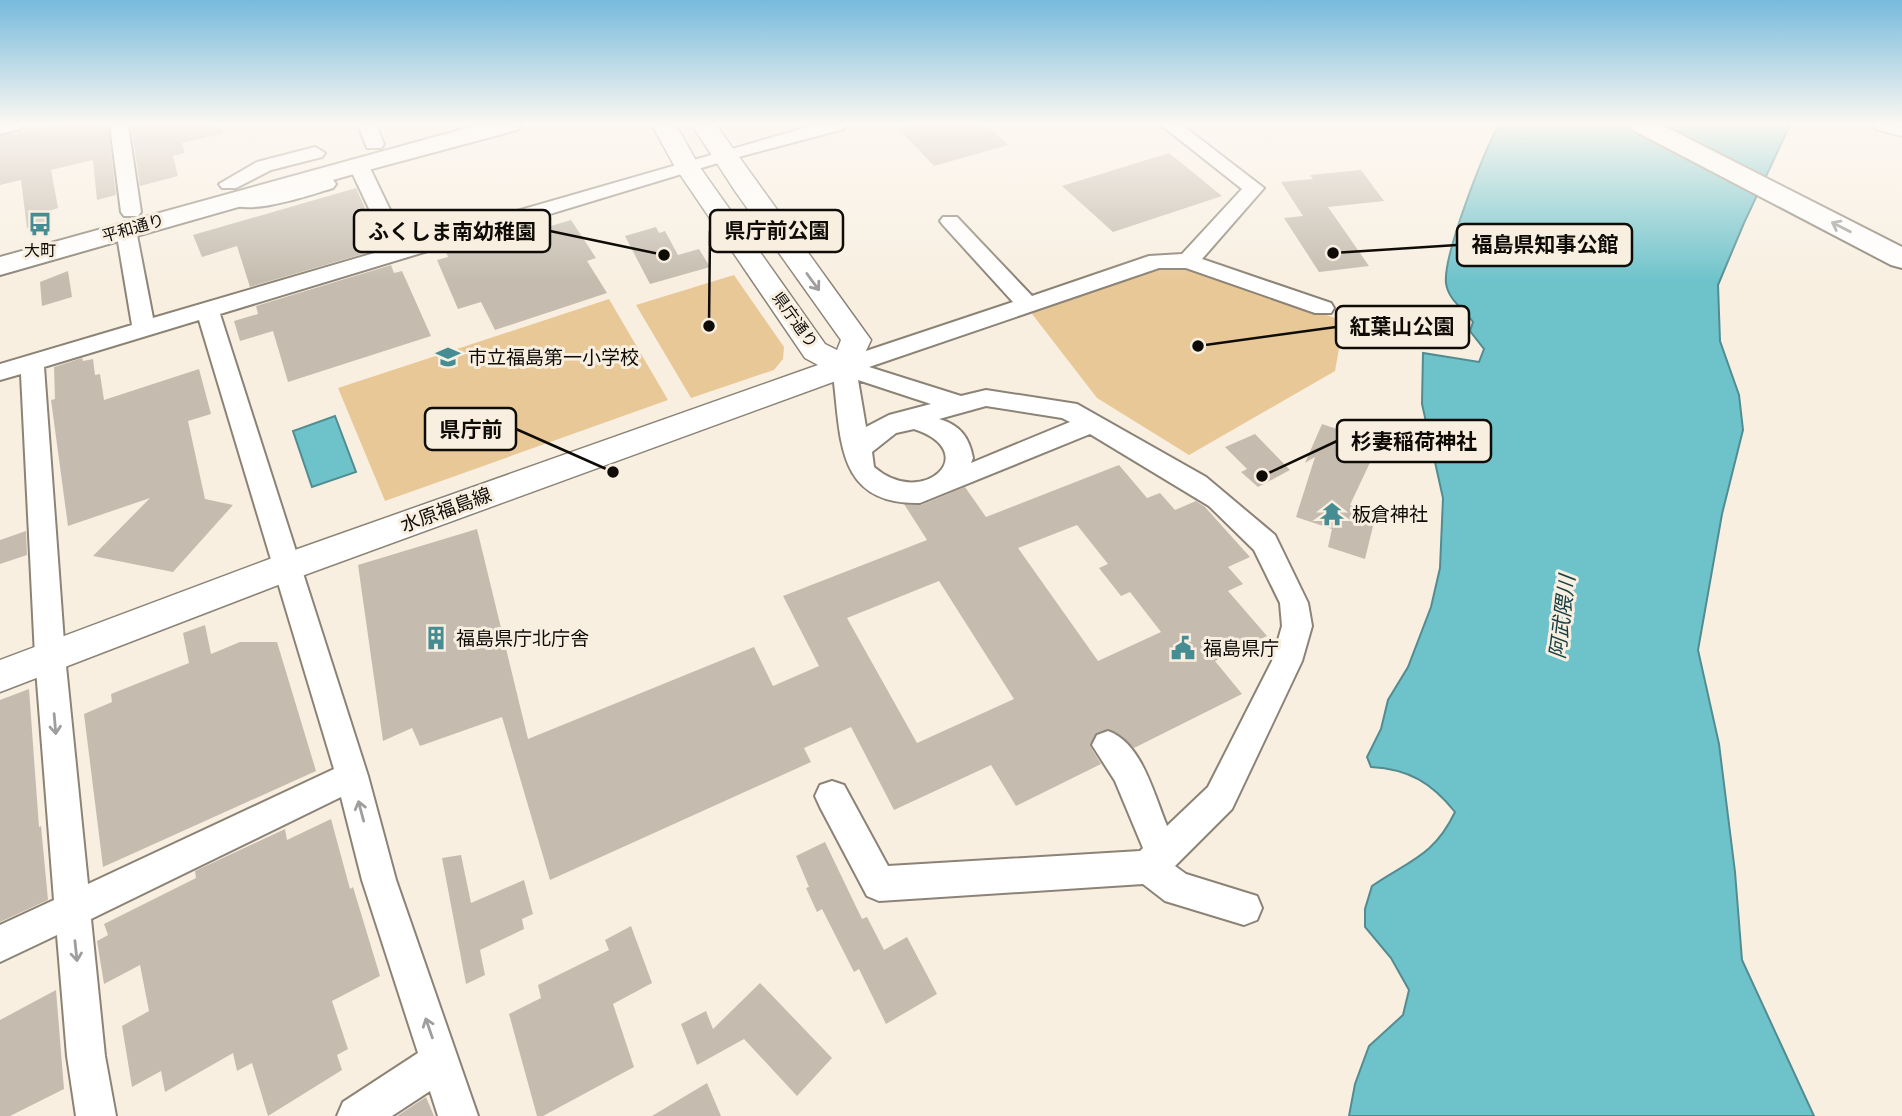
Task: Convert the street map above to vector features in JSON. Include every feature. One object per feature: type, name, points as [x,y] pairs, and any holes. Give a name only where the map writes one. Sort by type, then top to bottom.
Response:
[{"type":"highway","name":"平和通り","points":[[0,266],[128,221],[231,192],[273,177]]},
{"type":"highway","points":[[1743,177],[1902,259]]},
{"type":"highway","points":[[1791,177],[1902,233]]},
{"type":"highway","name":"平和通り","points":[[0,248],[128,221]]},
{"type":"main road","name":"県庁通り","points":[[694,177],[816,351],[844,367],[856,340],[740,177]]},
{"type":"main road","name":"水原福島線","points":[[0,676],[287,567],[844,367]]},
{"type":"street","points":[[124,177],[144,329]]},
{"type":"street","points":[[231,192],[250,177]]},
{"type":"street","points":[[376,177],[400,252]]},
{"type":"street","points":[[0,372],[653,177]]},
{"type":"street","points":[[1188,261],[1254,188],[1239,177]]},
{"type":"street","points":[[231,192],[264,201],[326,184]]},
{"type":"street","points":[[950,221],[1028,304]]},
{"type":"street","points":[[844,367],[1157,261],[1188,261],[1323,308]]},
{"type":"street","points":[[207,310],[352,776],[379,880],[458,1116]]},
{"type":"street","points":[[32,362],[50,656],[86,1056],[96,1116]]},
{"type":"street","points":[[844,367],[958,404]]},
{"type":"street","points":[[844,367],[858,456],[868,479],[888,490],[912,494],[944,484],[1093,423]]},
{"type":"street","points":[[832,796],[879,884],[1156,861],[1220,798],[1287,661],[1297,626],[1294,603],[1265,543],[1218,499],[1068,410],[1015,399],[986,398],[958,404],[898,421],[870,434],[858,456]]},
{"type":"street","points":[[898,421],[931,423],[956,439],[961,450],[961,462],[955,474],[944,484]]},
{"type":"street","points":[[1108,746],[1128,772],[1156,861],[1177,889],[1244,908]]},
{"type":"street","points":[[0,944],[352,776]]},
{"type":"street","points":[[357,1116],[440,1061]]},
{"type":"shaded area","points":[[1159,267],[1187,267],[1344,321],[1335,371],[1189,455],[1097,398],[1029,310]]},
{"type":"shaded area","points":[[734,275],[784,347],[783,359],[774,370],[691,398],[636,305]]},
{"type":"shaded area","points":[[609,299],[668,400],[385,501],[338,388]]},
{"type":"water","name":"阿武隈川","points":[[1476,177],[1766,177],[1718,285],[1720,341],[1739,395],[1743,430],[1722,514],[1698,650],[1719,744],[1735,872],[1742,960],[1814,1116],[1349,1116],[1355,1084],[1369,1046],[1403,1015],[1409,990],[1391,958],[1365,927],[1365,909],[1372,886],[1430,848],[1455,812],[1438,793],[1419,779],[1385,768],[1371,767],[1367,757],[1381,729],[1388,700],[1408,667],[1431,607],[1440,568],[1443,498],[1422,404],[1423,353],[1479,362],[1484,349],[1470,331],[1473,322],[1450,294],[1446,283],[1451,250]]},
{"type":"water","points":[[335,416],[356,472],[312,487],[293,431]]},
{"type":"building","points":[[0,177],[52,177],[58,208],[49,211],[51,221],[27,228],[21,180],[0,185]]},
{"type":"building","points":[[95,177],[114,177],[116,195],[97,200]]},
{"type":"building","points":[[139,177],[174,177],[140,186]]},
{"type":"building","points":[[1091,177],[1199,177],[1222,196],[1113,232],[1062,186]]},
{"type":"building","points":[[1312,177],[1366,177],[1384,201],[1328,207],[1369,266],[1319,272],[1284,218],[1303,216],[1281,182],[1313,179]]},
{"type":"building","points":[[356,188],[383,248],[250,287],[237,246],[202,257],[193,235]]},
{"type":"building","points":[[571,220],[596,258],[587,261],[607,293],[495,330],[481,302],[458,309],[437,260],[448,257],[446,251],[477,242],[480,247]]},
{"type":"building","points":[[656,227],[659,233],[665,231],[678,255],[699,249],[710,267],[650,284],[625,236]]},
{"type":"building","points":[[391,265],[394,273],[402,271],[431,336],[288,382],[273,331],[240,341],[234,321],[258,314],[256,306]]},
{"type":"building","points":[[68,271],[72,297],[42,306],[40,282]]},
{"type":"building","points":[[82,358],[83,361],[93,359],[95,375],[100,374],[104,400],[199,369],[211,414],[188,421],[205,499],[233,505],[173,572],[93,556],[150,498],[68,526],[51,400],[55,399],[54,367]]},
{"type":"building","points":[[1322,424],[1343,431],[1340,439],[1374,454],[1350,505],[1367,511],[1366,515],[1375,518],[1365,559],[1328,547],[1332,529],[1296,517],[1315,457],[1305,463]]},
{"type":"building","points":[[1255,434],[1290,470],[1258,487],[1241,472],[1247,469],[1225,447]]},
{"type":"building","points":[[1119,465],[1147,498],[1160,493],[1175,510],[1196,501],[1205,507],[1250,557],[1228,567],[1243,584],[1228,591],[1267,636],[1215,661],[1242,694],[1134,748],[1109,729],[1096,733],[1090,746],[1101,764],[1016,806],[991,765],[894,810],[851,727],[804,748],[811,762],[550,880],[502,717],[420,746],[412,728],[383,741],[358,565],[477,529],[528,739],[754,647],[773,686],[819,666],[783,596],[927,540],[904,504],[921,505],[965,487],[986,517]],"holes":[[[1077,525],[1108,564],[1099,568],[1121,596],[1130,592],[1161,632],[1098,661],[1018,548]],[[939,581],[1014,699],[917,743],[847,618]]]},
{"type":"building","points":[[26,531],[27,555],[0,564],[0,540]]},
{"type":"building","points":[[205,625],[211,654],[240,642],[277,642],[316,771],[103,867],[84,714],[112,702],[111,694],[189,663],[183,633]]},
{"type":"building","points":[[29,689],[39,827],[41,826],[48,900],[0,922],[0,700]]},
{"type":"building","points":[[331,819],[350,889],[353,887],[380,976],[332,1001],[348,1049],[337,1055],[342,1070],[268,1116],[252,1063],[237,1071],[233,1053],[165,1092],[161,1071],[132,1087],[122,1026],[149,1011],[140,965],[104,984],[97,941],[108,935],[104,924],[196,878],[195,871],[285,829],[287,840]]},
{"type":"building","points":[[825,842],[862,919],[867,917],[884,950],[907,937],[937,994],[886,1024],[859,969],[854,972],[822,909],[817,912],[806,888],[809,887],[796,856]]},
{"type":"building","points":[[461,855],[471,903],[524,880],[533,914],[522,919],[524,929],[480,950],[485,975],[466,984],[442,858]]},
{"type":"building","points":[[631,926],[652,983],[613,1004],[634,1067],[543,1116],[537,1116],[509,1014],[541,998],[538,985],[609,950],[605,940]]},
{"type":"building","points":[[760,983],[832,1058],[797,1096],[744,1039],[697,1065],[681,1024],[706,1011],[713,1029]]},
{"type":"building","points":[[56,990],[64,1089],[10,1116],[0,1116],[0,1020]]},
{"type":"building","points":[[707,1083],[721,1116],[652,1116]]},
{"type":"building","points":[[426,1097],[434,1116],[397,1116]]},
{"type":"place","name":"大町","points":[[40,224]]},
{"type":"place","name":"福島県知事公館","points":[[1333,253]]},
{"type":"place","name":"ふくしま南幼稚園","points":[[664,255]]},
{"type":"place","name":"県庁前公園","points":[[709,326]]},
{"type":"place","name":"紅葉山公園","points":[[1198,346]]},
{"type":"place","name":"市立福島第一小学校","points":[[448,357]]},
{"type":"place","name":"県庁前","points":[[613,472]]},
{"type":"place","name":"杉妻稲荷神社","points":[[1262,476]]},
{"type":"place","name":"板倉神社","points":[[1332,514]]},
{"type":"place","name":"福島県庁北庁舎","points":[[436,638]]},
{"type":"place","name":"福島県庁","points":[[1183,648]]}]
